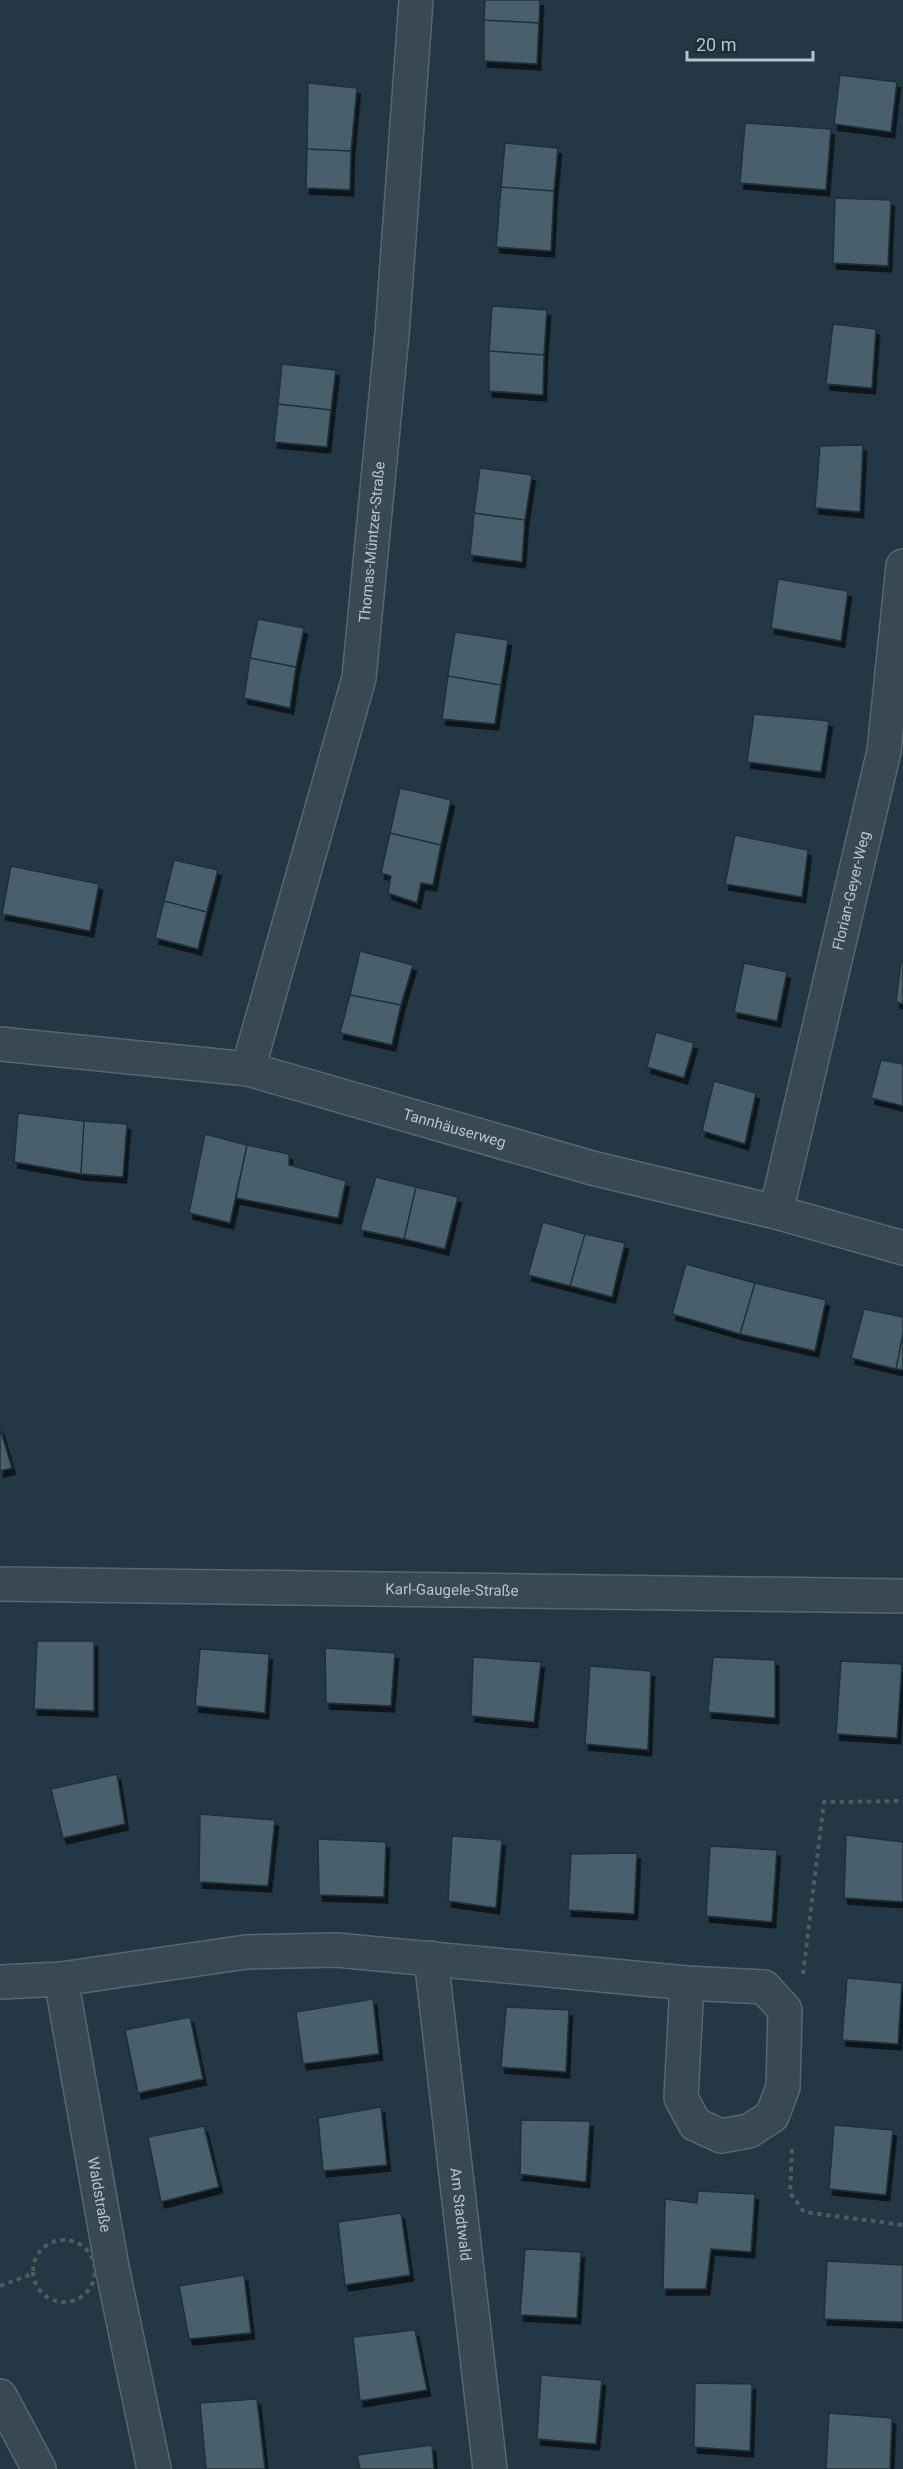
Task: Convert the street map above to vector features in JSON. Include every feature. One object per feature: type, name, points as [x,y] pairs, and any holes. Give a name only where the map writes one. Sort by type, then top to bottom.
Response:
[{"type":"street","name":"Thomas-Müntzer-Straße","points":[[248,1069],[359,678],[392,334],[416,0]]},
{"type":"street","name":"Florian-Geyer-Weg","points":[[776,1212],[884,752],[903,566]]},
{"type":"street","name":"Tannhäuserweg","points":[[0,1044],[248,1069],[592,1168],[776,1212],[903,1248]]},
{"type":"street","name":"Karl-Gaugele-Straße","points":[[0,1584],[903,1596]]},
{"type":"street","points":[[0,1982],[61,1979],[246,1952],[336,1950],[687,1983],[764,1987],[785,2010],[783,2087],[772,2116],[748,2131],[722,2136],[695,2124],[681,2098],[687,1983]]},
{"type":"street","name":"Am Stadtwald","points":[[431,1958],[490,2469]]},
{"type":"street","name":"Waldstraße","points":[[61,1979],[112,2266],[154,2469]]},
{"type":"street","points":[[0,2396],[39,2469]]},
{"type":"path","points":[[785,2010],[804,1972],[824,1802],[903,1801]]},
{"type":"path","points":[[772,2116],[793,2151],[790,2193],[804,2212],[903,2225]]},
{"type":"path","points":[[65,2240],[84,2247],[95,2266],[92,2286],[78,2299],[68,2302],[58,2302],[40,2292],[32,2274],[33,2263],[38,2253],[45,2246],[65,2240]]},
{"type":"path","points":[[0,2286],[32,2274]]},
{"type":"building","points":[[485,0],[540,0],[539,23],[484,20]]},
{"type":"building","points":[[484,20],[539,23],[537,64],[484,61]]},
{"type":"building","points":[[840,75],[897,82],[891,132],[834,124]]},
{"type":"building","points":[[308,83],[357,88],[351,151],[307,149]]},
{"type":"building","points":[[745,123],[831,129],[826,190],[740,183]]},
{"type":"building","points":[[505,143],[558,148],[554,191],[501,187]]},
{"type":"building","points":[[307,149],[351,151],[350,190],[306,188]]},
{"type":"building","points":[[501,187],[554,191],[551,251],[496,247]]},
{"type":"building","points":[[835,198],[891,200],[888,266],[833,263]]},
{"type":"building","points":[[492,306],[547,310],[544,355],[489,351]]},
{"type":"building","points":[[833,324],[876,329],[872,388],[826,384]]},
{"type":"building","points":[[489,351],[544,355],[543,395],[489,391]]},
{"type":"building","points":[[282,364],[336,370],[331,410],[278,404]]},
{"type":"building","points":[[278,404],[331,410],[327,447],[274,442]]},
{"type":"building","points":[[863,445],[860,512],[815,508],[820,446]]},
{"type":"building","points":[[480,468],[532,475],[525,520],[474,513]]},
{"type":"building","points":[[474,513],[525,520],[522,562],[470,555]]},
{"type":"building","points":[[778,579],[848,591],[841,641],[771,628]]},
{"type":"building","points":[[258,619],[304,628],[296,667],[250,658]]},
{"type":"building","points":[[455,632],[508,640],[501,685],[448,676]]},
{"type":"building","points":[[250,658],[296,667],[290,708],[244,698]]},
{"type":"building","points":[[448,676],[501,685],[495,724],[442,719]]},
{"type":"building","points":[[754,714],[829,721],[821,772],[747,762]]},
{"type":"building","points":[[400,788],[451,800],[441,845],[390,833]]},
{"type":"building","points":[[390,833],[441,845],[433,885],[421,883],[417,903],[388,893],[391,876],[381,873]]},
{"type":"building","points":[[735,835],[808,850],[802,897],[725,884]]},
{"type":"building","points":[[174,860],[218,870],[207,912],[164,901]]},
{"type":"building","points":[[11,866],[99,884],[90,931],[2,914]]},
{"type":"building","points":[[164,901],[207,912],[198,949],[155,938]]},
{"type":"building","points":[[360,951],[413,965],[401,1005],[350,995]]},
{"type":"building","points":[[901,961],[903,961],[903,1004],[896,1002]]},
{"type":"building","points":[[744,963],[787,972],[777,1021],[734,1012]]},
{"type":"building","points":[[350,995],[401,1005],[392,1045],[340,1033]]},
{"type":"building","points":[[656,1032],[694,1043],[684,1078],[647,1067]]},
{"type":"building","points":[[881,1060],[903,1064],[903,1106],[871,1098]]},
{"type":"building","points":[[714,1081],[756,1093],[745,1144],[702,1131]]},
{"type":"building","points":[[18,1113],[84,1121],[81,1174],[14,1162]]},
{"type":"building","points":[[84,1121],[127,1124],[123,1177],[81,1174]]},
{"type":"building","points":[[205,1134],[247,1145],[230,1223],[189,1213]]},
{"type":"building","points":[[247,1145],[289,1154],[289,1165],[346,1181],[338,1218],[236,1198]]},
{"type":"building","points":[[376,1177],[416,1187],[404,1239],[360,1230]]},
{"type":"building","points":[[416,1187],[458,1197],[445,1249],[404,1239]]},
{"type":"building","points":[[543,1222],[585,1234],[570,1286],[528,1275]]},
{"type":"building","points":[[585,1234],[625,1243],[612,1297],[570,1286]]},
{"type":"building","points":[[686,1264],[755,1283],[740,1334],[672,1314]]},
{"type":"building","points":[[755,1283],[826,1300],[815,1351],[740,1334]]},
{"type":"building","points":[[864,1309],[903,1317],[903,1333],[896,1369],[851,1358]]},
{"type":"building","points":[[903,1333],[903,1370],[896,1369]]},
{"type":"building","points":[[0,1428],[12,1468],[0,1471]]},
{"type":"building","points":[[37,1641],[94,1641],[94,1711],[34,1709]]},
{"type":"building","points":[[325,1648],[395,1653],[391,1706],[326,1703]]},
{"type":"building","points":[[200,1649],[269,1654],[265,1713],[195,1706]]},
{"type":"building","points":[[473,1657],[541,1662],[534,1722],[471,1716]]},
{"type":"building","points":[[713,1657],[775,1660],[775,1718],[708,1712]]},
{"type":"building","points":[[841,1661],[902,1664],[897,1738],[836,1734]]},
{"type":"building","points":[[590,1666],[651,1671],[648,1750],[585,1744]]},
{"type":"building","points":[[117,1774],[125,1824],[63,1838],[51,1789]]},
{"type":"building","points":[[200,1814],[275,1820],[268,1886],[199,1882]]},
{"type":"building","points":[[846,1835],[903,1842],[903,1902],[844,1898]]},
{"type":"building","points":[[452,1836],[502,1840],[496,1908],[448,1901]]},
{"type":"building","points":[[318,1839],[386,1842],[384,1897],[319,1895]]},
{"type":"building","points":[[710,1846],[777,1850],[772,1922],[706,1916]]},
{"type":"building","points":[[637,1853],[634,1914],[568,1910],[571,1854]]},
{"type":"building","points":[[847,1978],[902,1983],[898,2044],[842,2040]]},
{"type":"building","points":[[373,1999],[379,2054],[303,2064],[296,2012]]},
{"type":"building","points":[[506,2007],[569,2010],[566,2072],[501,2067]]},
{"type":"building","points":[[190,2017],[203,2079],[138,2093],[125,2030]]},
{"type":"building","points":[[381,2107],[387,2165],[323,2171],[318,2118]]},
{"type":"building","points":[[521,2120],[590,2121],[586,2182],[518,2174],[520,2173]]},
{"type":"building","points":[[834,2125],[893,2130],[886,2195],[829,2189]]},
{"type":"building","points":[[204,2126],[219,2187],[161,2202],[148,2137]]},
{"type":"building","points":[[698,2191],[755,2194],[751,2252],[711,2249],[706,2289],[663,2289],[665,2199],[697,2203]]},
{"type":"building","points":[[401,2213],[410,2275],[345,2285],[338,2222]]},
{"type":"building","points":[[525,2249],[581,2252],[577,2318],[520,2315]]},
{"type":"building","points":[[827,2261],[903,2265],[903,2322],[824,2319]]},
{"type":"building","points":[[244,2275],[251,2333],[189,2339],[179,2286]]},
{"type":"building","points":[[415,2330],[427,2390],[360,2401],[353,2337]]},
{"type":"building","points":[[541,2375],[602,2380],[596,2444],[537,2439]]},
{"type":"building","points":[[695,2383],[752,2384],[750,2451],[694,2447]]},
{"type":"building","points":[[257,2399],[265,2469],[206,2469],[200,2403]]},
{"type":"building","points":[[829,2413],[892,2418],[890,2469],[826,2469]]},
{"type":"building","points":[[432,2445],[434,2469],[360,2469],[357,2455]]}]
